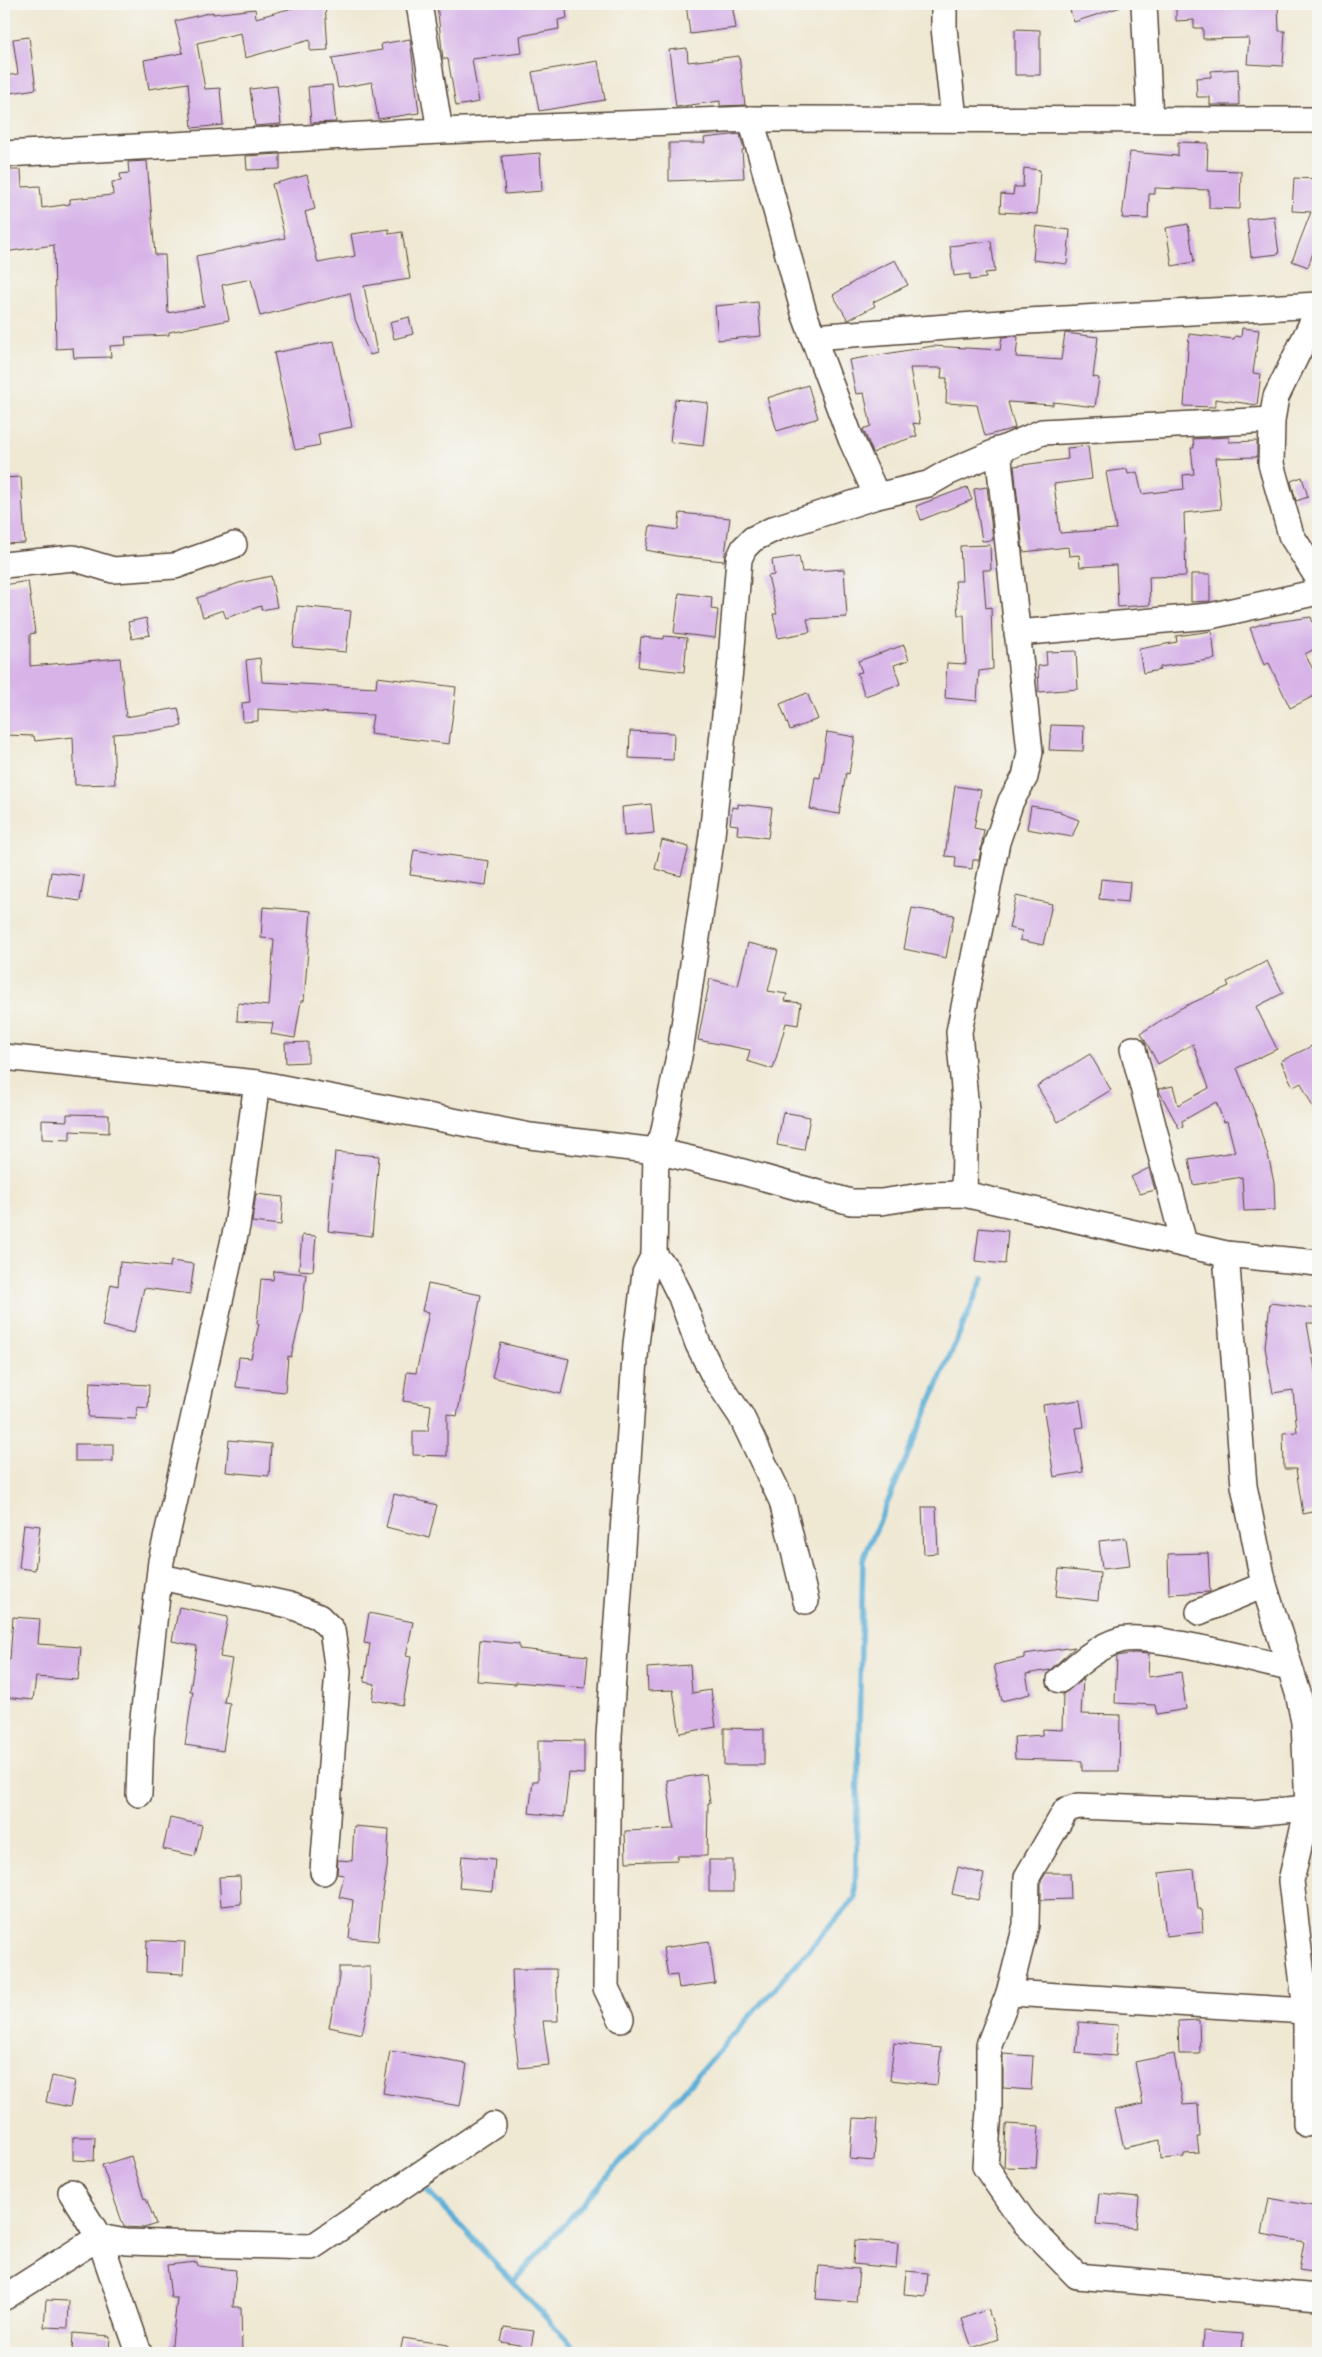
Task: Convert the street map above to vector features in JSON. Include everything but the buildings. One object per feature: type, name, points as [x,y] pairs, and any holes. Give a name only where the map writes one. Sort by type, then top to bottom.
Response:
[{"type":"street","points":[[419,4],[440,131]]},
{"type":"street","points":[[944,4],[944,28],[954,119]]},
{"type":"street","points":[[1144,4],[1150,120]]},
{"type":"street","points":[[751,119],[804,313],[851,439],[877,496]]},
{"type":"street","points":[[4,154],[440,131],[751,119],[1318,120]]},
{"type":"street","points":[[813,336],[1028,321],[1318,305]]},
{"type":"street","points":[[1318,311],[1276,397],[1272,420],[1271,464],[1291,535],[1318,578]]},
{"type":"street","points":[[621,2019],[606,1988],[609,1736],[636,1344],[645,1272],[654,1254],[656,1151],[663,1135],[681,1046],[712,835],[731,660],[739,559],[744,548],[753,539],[776,528],[877,496],[928,484],[947,473],[1042,432],[1272,420]]},
{"type":"street","points":[[964,1194],[966,1111],[959,1032],[996,842],[1011,801],[1025,777],[1030,752],[998,450]]},
{"type":"street","points":[[4,565],[73,558],[113,570],[175,566],[234,545]]},
{"type":"street","points":[[1017,633],[1210,616],[1318,592]]},
{"type":"street","points":[[1133,1049],[1184,1243]]},
{"type":"street","points":[[4,1057],[257,1083],[530,1136],[656,1151],[725,1167],[851,1202],[881,1202],[927,1195],[964,1194],[1226,1254],[1318,1263]]},
{"type":"street","points":[[139,1794],[141,1736],[161,1577],[161,1561],[236,1226],[257,1083]]},
{"type":"street","points":[[654,1254],[668,1271],[681,1297],[698,1344],[714,1376],[741,1416],[782,1501],[806,1601]]},
{"type":"street","points":[[1226,1254],[1244,1486],[1264,1585],[1298,1693],[1304,1722],[1313,1807],[1291,1880],[1306,2011],[1306,2124]]},
{"type":"street","points":[[161,1577],[289,1605],[320,1617],[332,1630],[338,1672],[323,1872]]},
{"type":"street","points":[[1199,1612],[1264,1585]]},
{"type":"street","points":[[1060,1680],[1094,1652],[1122,1640],[1155,1641],[1290,1668]]},
{"type":"street","points":[[1313,1807],[1253,1813],[1078,1806],[1066,1810],[1027,1877],[1026,1925],[1009,1993],[989,2044],[989,2111],[986,2166],[1024,2222],[1077,2276],[1318,2297]]},
{"type":"street","points":[[1009,1993],[1306,2011]]},
{"type":"street","points":[[4,2293],[5,2297],[99,2238],[126,2242],[312,2247],[493,2125]]},
{"type":"street","points":[[71,2192],[99,2238],[139,2353]]},
{"type":"waterway","points":[[513,2282],[855,1898],[863,1560],[983,1278]]},
{"type":"waterway","points":[[426,2189],[579,2353]]}]
